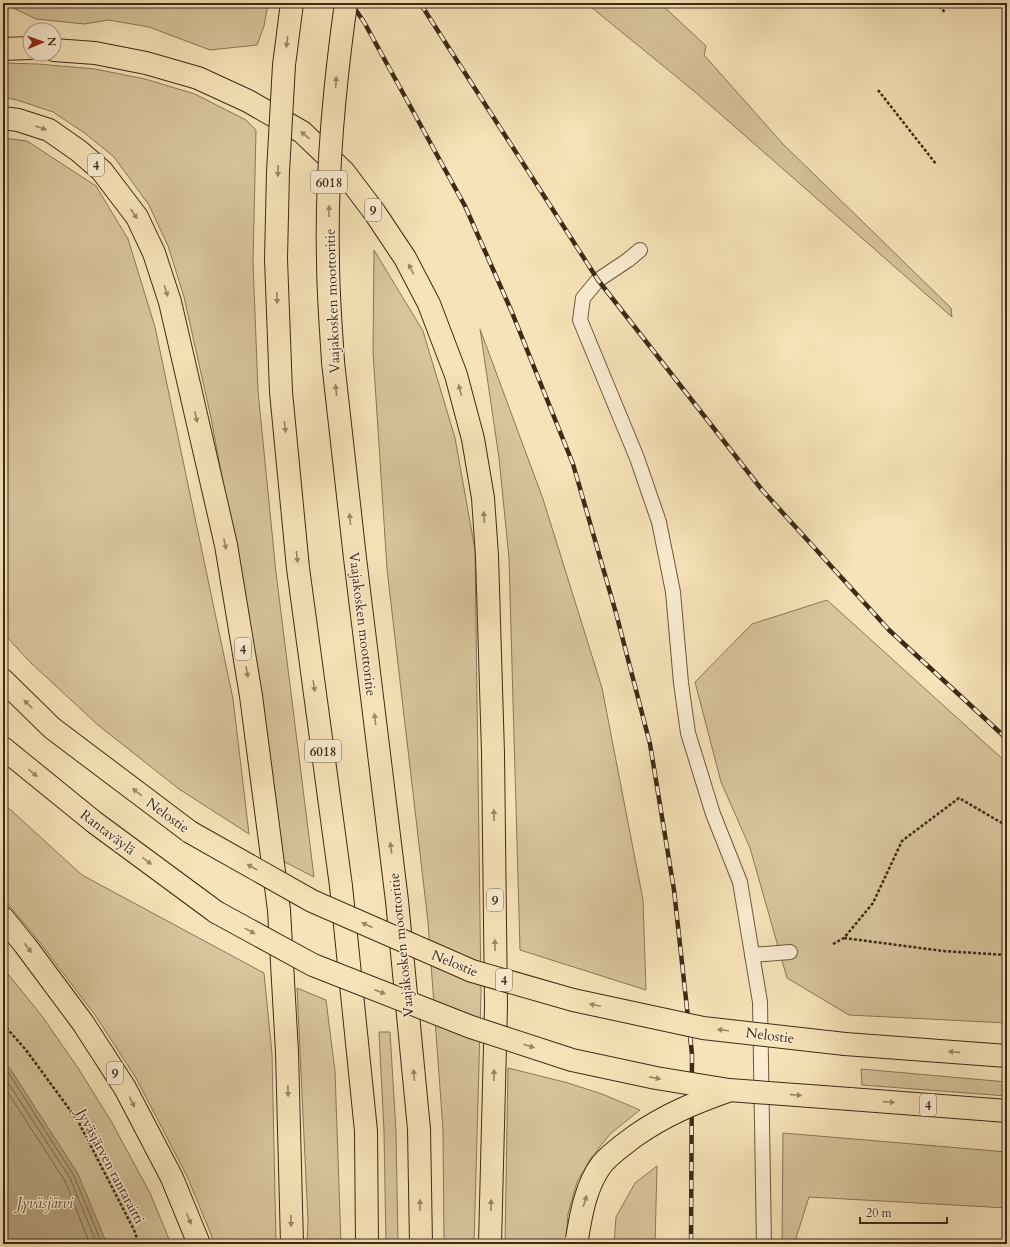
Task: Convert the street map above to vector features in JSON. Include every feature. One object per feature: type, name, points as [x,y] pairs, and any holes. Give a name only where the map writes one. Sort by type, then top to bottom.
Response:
[{"type":"highway","name":"6018","points":[[292,3],[284,65],[278,172],[276,259],[281,392],[298,561],[341,886],[366,1131],[367,1244]]},
{"type":"highway","name":"Vaajakosken moottoritie","points":[[346,3],[337,67],[329,174],[328,259],[333,362],[355,558],[398,908],[419,1129],[420,1244]]},
{"type":"highway","points":[[3,49],[22,48]]},
{"type":"highway","name":"9","points":[[62,51],[96,53],[146,63],[198,78],[248,101],[302,132],[344,172],[375,213],[405,258],[429,304],[456,375],[474,446],[483,498],[487,556],[493,753],[496,1006],[490,1244]]},
{"type":"highway","name":"4","points":[[3,118],[18,120],[49,130],[79,151],[102,171],[137,217],[154,253],[170,302],[226,545],[256,728],[279,910],[287,1052],[292,1244]]},
{"type":"highway","name":"Nelostie","points":[[3,680],[52,728],[190,832],[312,901],[472,971],[573,1000],[703,1028],[845,1044],[1007,1056]]},
{"type":"highway","name":"Rantaväylä","points":[[3,748],[94,822],[216,912],[313,965],[471,1027],[572,1060],[656,1078],[729,1090]]},
{"type":"highway","name":"9","points":[[3,918],[83,1023],[125,1088],[172,1178],[199,1244]]},
{"type":"highway","name":"4","points":[[577,1242],[581,1213],[589,1187],[602,1165],[619,1147],[649,1126],[672,1113],[729,1090],[1007,1111]]},
{"type":"lane","points":[[640,250],[598,280],[582,298],[580,320],[637,458],[659,522],[673,592],[681,683],[688,733],[713,814],[740,882],[760,1002],[764,1244]]},
{"type":"lane","points":[[752,955],[790,952]]},
{"type":"path","points":[[935,3],[946,14]]},
{"type":"path","points":[[878,90],[936,164]]},
{"type":"path","points":[[833,944],[844,938],[873,903],[902,841],[959,798],[1007,826]]},
{"type":"path","points":[[844,938],[943,951],[1007,955]]},
{"type":"path","name":"Jyväsjärven rantaraitti","points":[[3,1024],[26,1050],[78,1121],[134,1230],[139,1244]]},
{"type":"shaded area","points":[[3,3],[79,3],[89,6],[92,3],[268,3],[264,26],[257,45],[210,50],[149,27],[109,20],[84,24],[36,19]]},
{"type":"shaded area","points":[[586,3],[660,3],[706,46],[704,55],[782,143],[951,308],[952,317],[694,91]]},
{"type":"shaded area","points":[[3,63],[38,64],[95,69],[145,79],[195,94],[246,120],[256,130],[253,263],[258,391],[276,573],[314,877],[283,861],[234,542],[211,418],[184,297],[168,246],[149,205],[114,157],[86,134],[53,112],[3,97]]},
{"type":"shaded area","points":[[3,138],[27,141],[96,186],[128,239],[155,327],[233,699],[249,834],[179,789],[98,725],[31,663],[3,633]]},
{"type":"shaded area","points":[[374,250],[423,331],[455,438],[475,550],[481,992],[474,1244],[444,1244],[443,1130],[428,922],[387,569],[373,352]]},
{"type":"shaded area","points":[[480,329],[543,499],[602,688],[643,900],[646,990],[520,950],[509,558],[499,458]]},
{"type":"shaded area","points":[[827,600],[1007,763],[1007,1023],[849,1015],[787,978],[750,848],[721,782],[695,682],[752,624]]},
{"type":"shaded area","points":[[3,803],[82,875],[264,973],[272,1054],[276,1244],[215,1244],[187,1176],[136,1078],[95,1015],[34,935],[3,898]]},
{"type":"shaded area","points":[[3,968],[42,1016],[78,1068],[111,1121],[150,1193],[171,1244],[3,1244]]},
{"type":"shaded area","points":[[297,988],[326,1000],[335,1071],[341,1244],[307,1244],[308,1221]]},
{"type":"shaded area","points":[[379,1032],[390,1032],[396,1131],[398,1244],[386,1244],[384,1131]]},
{"type":"shaded area","points":[[508,1068],[568,1083],[602,1094],[640,1110],[611,1133],[591,1158],[577,1182],[568,1214],[566,1244],[505,1244]]},
{"type":"shaded area","points":[[861,1069],[1007,1082],[1007,1096],[862,1085]]},
{"type":"shaded area","points":[[783,1133],[1007,1152],[1007,1208],[809,1197],[796,1238],[796,1244],[782,1244]]},
{"type":"shaded area","points":[[657,1166],[655,1244],[614,1244],[616,1217],[635,1183]]},
{"type":"water","name":"Jyväsjärvi","points":[[3,1061],[11,1070],[78,1174],[107,1244],[3,1244]]},
{"type":"railway","points":[[351,3],[364,22],[465,206],[511,310],[573,464],[616,613],[650,744],[674,890],[692,1054],[691,1244]]},
{"type":"railway","points":[[420,3],[598,280],[762,490],[889,630],[1007,739]]}]
